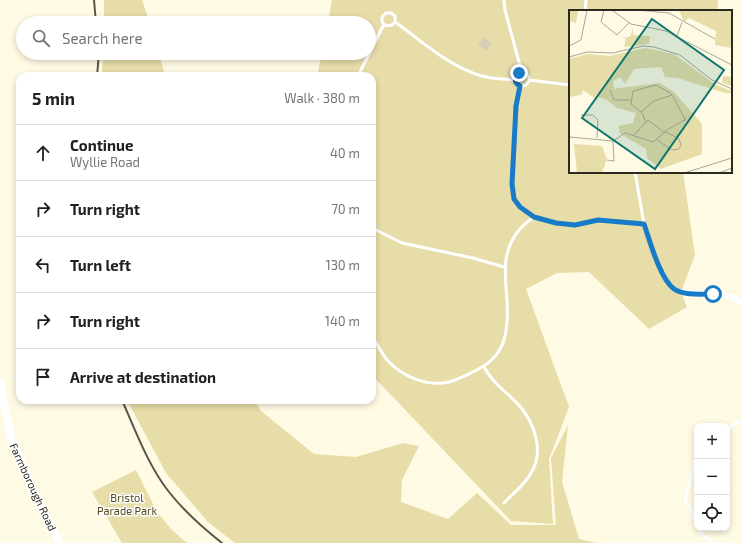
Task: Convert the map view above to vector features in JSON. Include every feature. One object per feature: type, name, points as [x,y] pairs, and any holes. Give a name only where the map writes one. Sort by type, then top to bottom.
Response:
[{"type":"street","points":[[681,292],[732,297],[742,303]]},
{"type":"street","name":"Farmborough Road","points":[[0,382],[11,439],[47,519],[60,543]]},
{"type":"lane","points":[[504,0],[505,10],[520,66],[519,73],[515,80]]},
{"type":"lane","points":[[585,10],[586,0]]},
{"type":"lane","points":[[376,40],[384,24],[382,17],[384,14],[389,12],[394,14],[395,22]]},
{"type":"lane","points":[[384,24],[390,26],[395,22]]},
{"type":"lane","points":[[395,22],[461,68],[481,76],[515,80],[520,86]]},
{"type":"lane","points":[[360,72],[366,60]]},
{"type":"lane","points":[[519,73],[526,74],[529,80]]},
{"type":"lane","points":[[529,80],[569,84]]},
{"type":"lane","points":[[520,86],[525,86],[529,80]]},
{"type":"lane","points":[[520,86],[516,106],[512,184],[514,199],[520,207],[534,217],[556,223],[575,225],[598,220],[644,224]]},
{"type":"lane","points":[[635,173],[644,224],[656,259],[664,277],[673,288],[681,292]]},
{"type":"lane","points":[[376,342],[387,360],[393,366],[409,377],[425,382],[447,382],[484,367],[495,358],[503,344],[506,331],[508,315],[504,267],[511,241],[521,228],[534,217]]},
{"type":"lane","points":[[376,230],[402,243],[473,258],[504,267]]},
{"type":"lane","points":[[484,367],[489,377],[524,411],[535,435],[538,450],[537,459],[531,474],[504,502]]},
{"type":"lane","points":[[730,426],[742,420]]},
{"type":"lane","points":[[694,518],[685,499],[696,459]]},
{"type":"lane","points":[[700,531],[713,543]]},
{"type":"green space","points":[[104,0],[142,0],[148,16],[104,16]]},
{"type":"green space","points":[[332,0],[718,0],[717,10],[569,10],[569,173],[683,173],[695,255],[681,292],[687,307],[649,329],[589,272],[557,273],[526,289],[569,407],[549,459],[553,524],[511,521],[376,379],[376,72],[318,72],[320,60],[376,60],[376,16],[329,16]]},
{"type":"green space","points":[[103,60],[161,60],[164,72],[102,72]]},
{"type":"green space","points":[[129,404],[257,404],[261,411],[314,454],[356,457],[403,443],[419,446],[402,480],[401,502],[448,519],[477,493],[511,525],[556,525],[551,458],[568,425],[562,482],[579,539],[596,543],[235,543],[208,522],[166,473]]},
{"type":"green space","name":"Bristol Parade Park","points":[[136,470],[157,512],[172,530],[187,543],[122,543],[92,492]]},
{"type":"building","points":[[484,37],[492,43],[487,51],[478,45]]},
{"type":"railway","points":[[94,0],[95,16]]},
{"type":"railway","points":[[97,72],[98,60]]},
{"type":"railway","points":[[124,404],[143,448],[155,471],[169,492],[187,513],[222,543]]},
{"type":"route","points":[[519,73],[515,80],[520,86],[516,106],[512,184],[514,199],[520,207],[534,217],[556,223],[575,225],[598,220],[644,224],[664,277],[673,288],[681,292],[713,294]]}]
